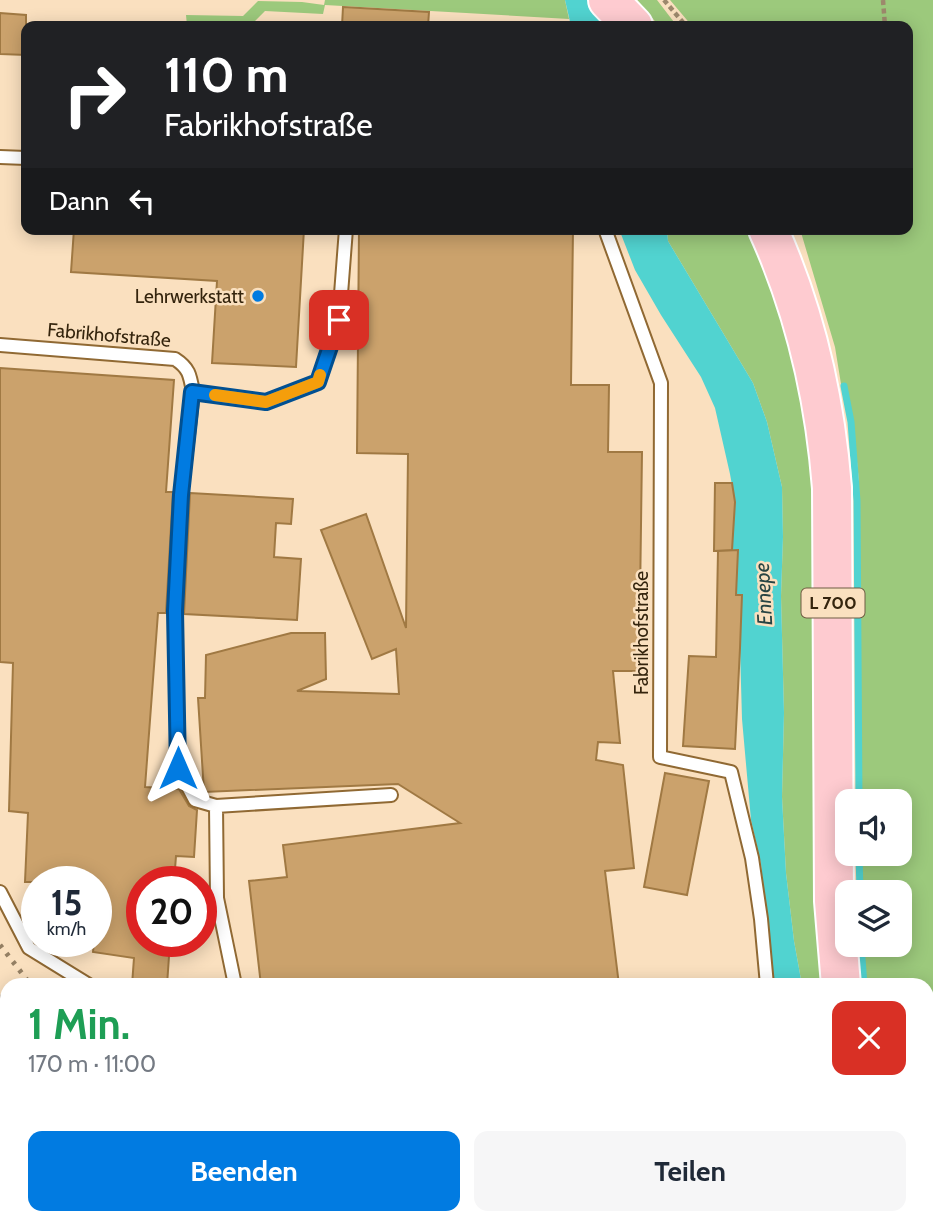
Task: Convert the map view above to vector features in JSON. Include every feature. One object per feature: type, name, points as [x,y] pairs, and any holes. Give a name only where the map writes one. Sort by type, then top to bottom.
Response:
[{"type":"main road","points":[[608,0],[629,21]]},
{"type":"main road","name":"L 700","points":[[771,235],[805,332],[817,378],[832,488],[834,901],[840,978]]},
{"type":"lane","points":[[0,157],[21,158]]},
{"type":"lane","points":[[192,392],[266,402],[318,382],[339,320],[346,235]]},
{"type":"lane","name":"Fabrikhofstraße","points":[[607,235],[661,383],[660,757],[731,772],[751,858],[761,919],[766,978]]},
{"type":"lane","name":"Fabrikhofstraße","points":[[0,345],[175,359],[184,365],[190,376],[192,392],[181,495],[175,611],[178,768],[195,800],[216,806]]},
{"type":"lane","points":[[234,978],[217,898],[216,806],[391,795]]},
{"type":"lane","points":[[0,892],[29,948],[78,978]]},
{"type":"path","points":[[664,0],[682,21]]},
{"type":"path","points":[[883,0],[885,21]]},
{"type":"green space","points":[[325,0],[565,0],[569,19],[325,5],[323,14],[265,11],[255,21],[187,21],[186,15],[243,16],[258,1],[324,5]]},
{"type":"green space","points":[[637,0],[657,0],[673,21],[655,21]]},
{"type":"green space","points":[[670,0],[933,0],[933,978],[865,978],[864,957],[912,957],[912,880],[862,880],[862,866],[912,866],[912,789],[861,789],[859,482],[853,421],[846,384],[841,384],[835,347],[802,235],[913,235],[913,21],[688,21]]},
{"type":"green space","points":[[668,235],[755,235],[806,406],[815,490],[822,978],[801,978],[786,873],[782,797],[782,487],[767,422],[753,383],[668,241]]},
{"type":"water","points":[[565,0],[614,0],[620,21],[570,21]]},
{"type":"water","name":"Ennepe","points":[[621,235],[668,235],[668,241],[753,383],[767,422],[782,487],[782,797],[786,873],[801,978],[772,978],[761,864],[751,820],[742,719],[742,596],[736,595],[738,550],[732,550],[735,502],[715,408],[701,377],[635,270]]},
{"type":"building","points":[[343,7],[429,12],[428,21],[342,21]]},
{"type":"building","points":[[0,13],[26,15],[26,21],[21,21],[21,55],[0,54]]},
{"type":"building","name":"Lehrwerkstatt","points":[[74,235],[304,235],[296,367],[212,363],[217,281],[71,272]]},
{"type":"building","points":[[359,235],[573,235],[571,385],[609,385],[608,452],[642,452],[639,671],[613,671],[620,743],[598,742],[596,760],[623,765],[634,868],[605,871],[618,978],[260,978],[249,881],[287,877],[283,845],[460,823],[398,784],[204,792],[198,698],[205,698],[206,655],[291,633],[325,633],[326,679],[297,691],[399,694],[396,649],[372,659],[321,530],[366,514],[406,628],[408,454],[357,453]]},
{"type":"building","points":[[0,368],[174,380],[166,492],[173,492],[166,613],[158,613],[145,787],[179,789],[189,806],[197,810],[194,857],[176,856],[175,866],[126,866],[126,957],[112,955],[112,866],[26,866],[28,813],[9,811],[13,663],[0,662]]},
{"type":"building","points":[[715,483],[732,483],[735,502],[732,550],[714,551]]},
{"type":"building","points":[[190,493],[293,499],[291,524],[276,523],[274,557],[301,559],[297,620],[184,614]]},
{"type":"building","points":[[738,550],[736,595],[742,595],[735,749],[683,746],[689,656],[716,657],[718,551]]},
{"type":"building","points":[[665,773],[709,781],[687,895],[644,887]]},
{"type":"building","points":[[127,957],[169,957],[167,978],[133,978],[134,958]]},
{"type":"waterway","points":[[844,386],[851,422],[857,501],[859,789]]},
{"type":"waterway","points":[[859,866],[860,880]]},
{"type":"waterway","points":[[862,957],[863,978]]},
{"type":"railway","points":[[0,945],[26,978]]},
{"type":"slow traffic","points":[[215,395],[266,402],[318,382],[320,375]]},
{"type":"place","name":"Lehrwerkstatt","points":[[258,296]]},
{"type":"route","points":[[178,768],[175,611],[181,495],[192,392],[266,402],[318,382],[339,320]]}]
